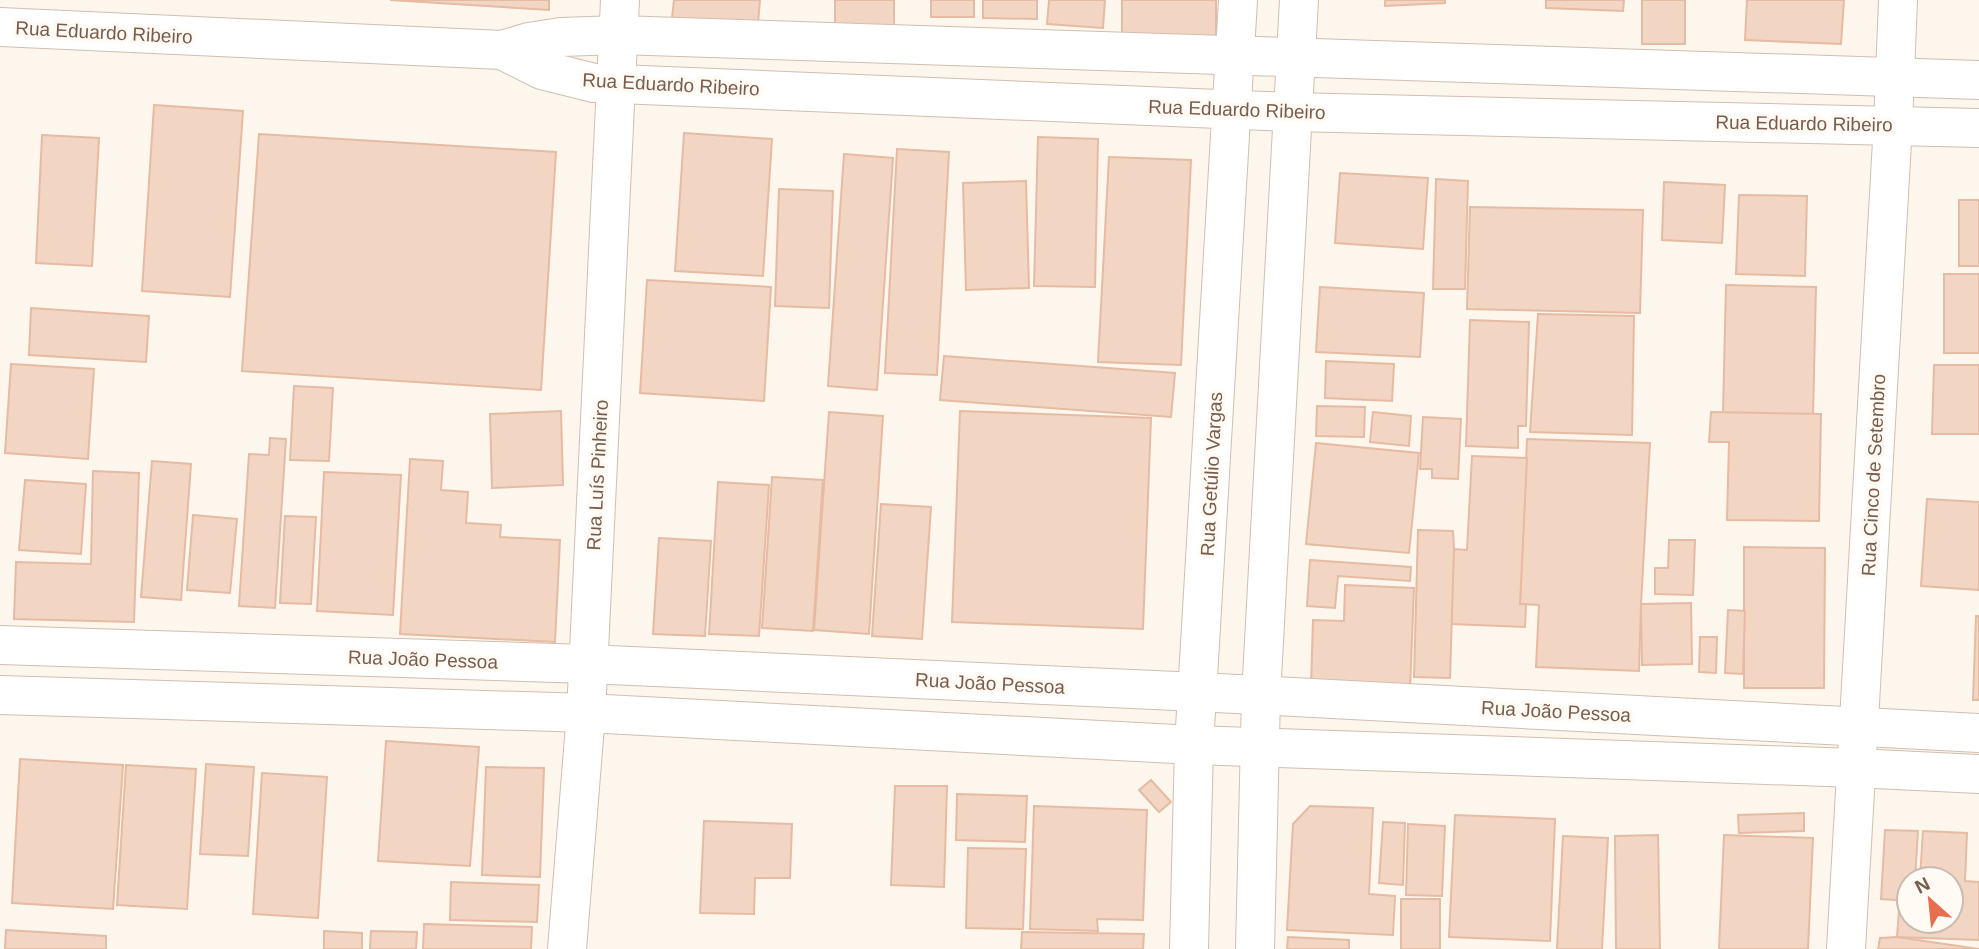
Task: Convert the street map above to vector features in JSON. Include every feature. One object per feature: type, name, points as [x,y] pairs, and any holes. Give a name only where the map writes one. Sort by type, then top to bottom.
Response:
[{"type":"street","name":"Rua Getúlio Vargas","points":[[1189,949],[1194,745],[1238,0]]},
{"type":"street","points":[[1255,949],[1258,748],[1299,0]]},
{"type":"street","name":"Rua Cinco de Setembro","points":[[1846,949],[1898,0]]},
{"type":"street","name":"Rua Eduardo Ribeiro","points":[[0,27],[502,50],[561,37],[619,18],[1295,57],[1979,80]]},
{"type":"street","name":"Rua Luís Pinheiro","points":[[567,949],[586,713],[619,18]]},
{"type":"street","name":"Rua Eduardo Ribeiro","points":[[502,50],[542,70],[583,81],[615,84],[1291,112],[1979,128]]},
{"type":"street","name":"Rua João Pessoa","points":[[0,645],[588,664],[1198,692],[1979,733]]},
{"type":"street","points":[[0,695],[586,713],[1258,748],[1979,774]]},
{"type":"building","points":[[390,0],[549,0],[549,10]]},
{"type":"building","points":[[674,0],[760,0],[758,23],[672,18]]},
{"type":"building","points":[[835,0],[894,0],[894,25],[835,26]]},
{"type":"building","points":[[931,0],[974,0],[974,17],[931,17]]},
{"type":"building","points":[[983,0],[1037,0],[1037,19],[983,18]]},
{"type":"building","points":[[1049,0],[1105,0],[1103,28],[1047,24]]},
{"type":"building","points":[[1122,0],[1216,0],[1216,40],[1122,41]]},
{"type":"building","points":[[1385,0],[1445,0],[1445,3],[1385,6]]},
{"type":"building","points":[[1546,0],[1624,0],[1623,11],[1546,8]]},
{"type":"building","points":[[1642,0],[1685,0],[1685,44],[1642,44]]},
{"type":"building","points":[[1747,0],[1844,0],[1841,44],[1745,40]]},
{"type":"building","points":[[154,105],[243,111],[230,297],[142,291]]},
{"type":"building","points":[[684,133],[772,139],[763,276],[675,271]]},
{"type":"building","points":[[259,134],[556,152],[541,390],[242,371]]},
{"type":"building","points":[[42,135],[99,138],[92,266],[36,263]]},
{"type":"building","points":[[1038,137],[1098,139],[1095,287],[1034,286]]},
{"type":"building","points":[[897,149],[949,152],[937,375],[885,373]]},
{"type":"building","points":[[844,154],[893,158],[877,390],[828,386]]},
{"type":"building","points":[[1109,157],[1191,160],[1181,365],[1098,362]]},
{"type":"building","points":[[1340,173],[1428,178],[1423,249],[1335,243]]},
{"type":"building","points":[[1436,179],[1468,181],[1465,289],[1433,289]]},
{"type":"building","points":[[1026,181],[1029,288],[966,290],[963,183]]},
{"type":"building","points":[[1664,182],[1725,185],[1722,243],[1662,240]]},
{"type":"building","points":[[779,189],[833,191],[829,308],[775,306]]},
{"type":"building","points":[[1739,195],[1807,196],[1805,276],[1736,274]]},
{"type":"building","points":[[1959,200],[1979,200],[1979,266],[1959,266]]},
{"type":"building","points":[[1470,207],[1643,210],[1640,313],[1467,309]]},
{"type":"building","points":[[1944,274],[1979,274],[1979,353],[1944,353]]},
{"type":"building","points":[[647,280],[771,287],[764,401],[640,393]]},
{"type":"building","points":[[1726,285],[1816,287],[1813,415],[1723,413]]},
{"type":"building","points":[[1320,287],[1424,293],[1420,357],[1316,352]]},
{"type":"building","points":[[31,308],[149,316],[146,362],[29,355]]},
{"type":"building","points":[[1538,314],[1634,316],[1632,435],[1530,432]]},
{"type":"building","points":[[1470,320],[1529,322],[1526,426],[1518,426],[1518,448],[1466,446]]},
{"type":"building","points":[[944,356],[1175,373],[1171,417],[940,400]]},
{"type":"building","points":[[1326,361],[1394,364],[1392,401],[1325,398]]},
{"type":"building","points":[[11,364],[94,369],[88,459],[5,453]]},
{"type":"building","points":[[1934,365],[1979,365],[1979,434],[1932,434]]},
{"type":"building","points":[[294,386],[333,388],[329,461],[290,460]]},
{"type":"building","points":[[1317,406],[1365,407],[1364,437],[1316,436]]},
{"type":"building","points":[[561,411],[563,485],[492,488],[490,414]]},
{"type":"building","points":[[960,411],[1151,418],[1143,629],[952,622]]},
{"type":"building","points":[[829,412],[883,416],[869,634],[814,630]]},
{"type":"building","points":[[1373,412],[1411,416],[1409,446],[1370,442]]},
{"type":"building","points":[[1711,412],[1821,414],[1819,521],[1727,520],[1729,442],[1709,442]]},
{"type":"building","points":[[1423,417],[1461,419],[1458,479],[1432,478],[1432,469],[1420,469]]},
{"type":"building","points":[[270,438],[286,439],[275,608],[239,606],[249,454],[269,455]]},
{"type":"building","points":[[1527,439],[1650,443],[1639,671],[1536,667],[1539,605],[1520,604]]},
{"type":"building","points":[[1316,443],[1419,453],[1409,553],[1306,544]]},
{"type":"building","points":[[1472,456],[1527,458],[1520,604],[1526,604],[1525,627],[1451,624],[1454,549],[1467,550]]},
{"type":"building","points":[[410,459],[443,461],[441,490],[468,492],[466,523],[501,525],[500,537],[560,540],[555,642],[400,634]]},
{"type":"building","points":[[152,461],[191,464],[181,600],[141,597]]},
{"type":"building","points":[[93,471],[139,473],[134,622],[14,619],[16,562],[91,564]]},
{"type":"building","points":[[324,472],[401,475],[393,615],[317,611]]},
{"type":"building","points":[[772,477],[823,480],[813,631],[762,628]]},
{"type":"building","points":[[25,480],[86,484],[81,554],[19,550]]},
{"type":"building","points":[[718,482],[769,485],[759,636],[709,634]]},
{"type":"building","points":[[1927,499],[1979,502],[1979,590],[1921,586]]},
{"type":"building","points":[[881,504],[931,507],[922,639],[872,636]]},
{"type":"building","points":[[193,515],[237,519],[230,593],[187,590]]},
{"type":"building","points":[[285,516],[316,517],[311,604],[280,603]]},
{"type":"building","points":[[1418,530],[1453,531],[1450,678],[1414,677]]},
{"type":"building","points":[[659,538],[711,541],[705,636],[653,634]]},
{"type":"building","points":[[1669,540],[1695,540],[1693,595],[1655,594],[1655,568],[1668,568]]},
{"type":"building","points":[[1744,547],[1825,548],[1824,688],[1744,688]]},
{"type":"building","points":[[1310,560],[1411,567],[1410,581],[1338,576],[1335,608],[1307,606]]},
{"type":"building","points":[[1345,585],[1414,588],[1410,690],[1311,686],[1313,620],[1344,621]]},
{"type":"building","points":[[1691,603],[1692,664],[1642,665],[1641,604]]},
{"type":"building","points":[[1728,610],[1745,611],[1743,674],[1725,673]]},
{"type":"building","points":[[1976,616],[1979,616],[1979,700],[1973,700]]},
{"type":"building","points":[[1700,637],[1717,637],[1716,673],[1699,672]]},
{"type":"building","points":[[386,741],[479,747],[470,866],[378,861]]},
{"type":"building","points":[[20,759],[123,765],[113,909],[12,903]]},
{"type":"building","points":[[206,764],[254,767],[248,856],[200,854]]},
{"type":"building","points":[[126,765],[196,769],[187,909],[117,905]]},
{"type":"building","points":[[486,767],[544,768],[540,877],[482,875]]},
{"type":"building","points":[[262,773],[327,777],[318,918],[253,914]]},
{"type":"building","points":[[1151,780],[1171,802],[1159,812],[1139,790]]},
{"type":"building","points":[[895,786],[947,786],[944,887],[891,885]]},
{"type":"building","points":[[957,794],[1027,796],[1025,842],[956,840]]},
{"type":"building","points":[[1034,806],[1147,810],[1143,920],[1097,919],[1098,931],[1030,929]]},
{"type":"building","points":[[1310,806],[1373,808],[1369,894],[1395,896],[1393,935],[1287,930],[1293,824]]},
{"type":"building","points":[[1804,813],[1804,831],[1739,833],[1738,815]]},
{"type":"building","points":[[1455,815],[1555,819],[1550,941],[1449,937]]},
{"type":"building","points":[[704,821],[792,824],[790,878],[755,878],[754,914],[700,913]]},
{"type":"building","points":[[1383,822],[1405,823],[1403,885],[1379,883]]},
{"type":"building","points":[[1408,824],[1445,826],[1442,896],[1406,895]]},
{"type":"building","points":[[1885,830],[1918,831],[1916,865],[1895,865],[1895,900],[1881,899]]},
{"type":"building","points":[[1923,831],[1967,833],[1965,881],[1965,865],[1921,865]]},
{"type":"building","points":[[1658,835],[1660,949],[1616,949],[1615,836]]},
{"type":"building","points":[[1724,835],[1813,838],[1808,949],[1719,949]]},
{"type":"building","points":[[1563,836],[1608,838],[1602,949],[1557,949]]},
{"type":"building","points":[[968,848],[1026,849],[1023,929],[966,928]]},
{"type":"building","points":[[1965,881],[1979,882],[1979,940],[1897,937],[1965,935]]},
{"type":"building","points":[[451,882],[539,885],[537,922],[450,920]]},
{"type":"building","points":[[1401,899],[1440,899],[1440,949],[1401,949]]},
{"type":"building","points":[[424,924],[532,927],[531,949],[423,949]]},
{"type":"building","points":[[6,930],[106,936],[106,949],[5,949]]},
{"type":"building","points":[[324,931],[362,933],[362,949],[324,949]]},
{"type":"building","points":[[371,931],[417,932],[416,949],[370,949]]},
{"type":"building","points":[[1022,932],[1144,934],[1143,949],[1021,949]]},
{"type":"building","points":[[1288,937],[1349,940],[1349,949],[1287,949]]},
{"type":"building","points":[[1897,937],[1979,949],[1878,949],[1880,938]]}]
